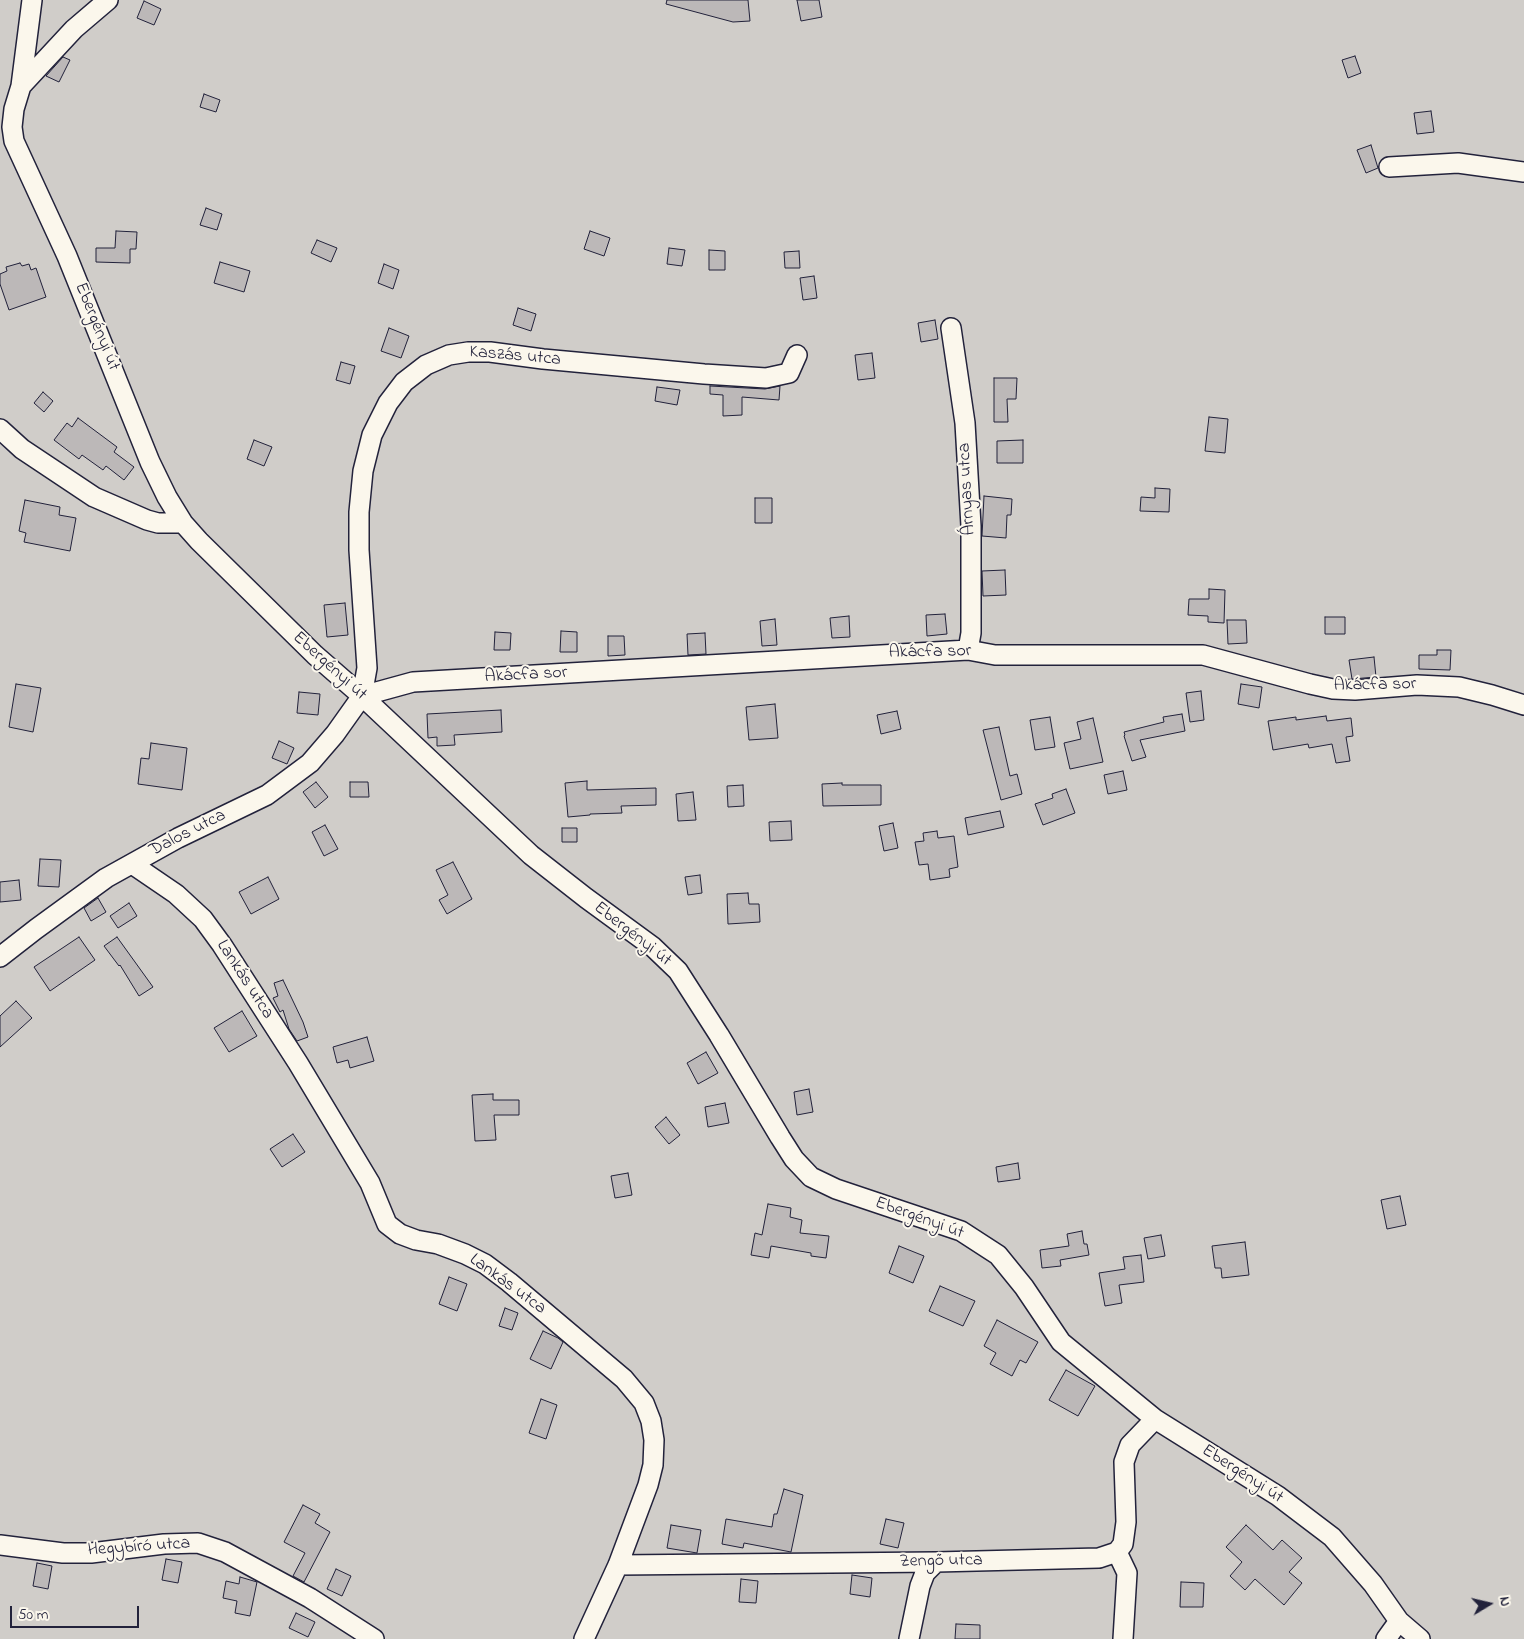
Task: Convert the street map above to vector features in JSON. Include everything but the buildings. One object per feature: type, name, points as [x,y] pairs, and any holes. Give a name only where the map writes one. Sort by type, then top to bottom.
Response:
[{"type":"street","name":"Ebergényi út","points":[[32,0],[21,86],[14,109],[12,127],[14,141],[67,256],[150,462],[167,497],[183,523],[198,541],[274,617],[362,696],[531,855],[653,947],[678,971],[794,1159],[811,1177],[836,1189],[961,1231],[998,1255],[1024,1288],[1061,1342],[1155,1420],[1278,1496],[1332,1537],[1373,1584],[1399,1621],[1420,1639]]},
{"type":"street","points":[[21,86],[74,28],[108,0]]},
{"type":"street","points":[[1389,167],[1458,163],[1524,172]]},
{"type":"street","name":"Árnyas utca","points":[[951,328],[965,423],[971,516],[971,633],[968,650]]},
{"type":"street","name":"Kaszás utca","points":[[362,696],[367,668],[359,550],[359,512],[363,472],[372,435],[388,403],[404,382],[426,365],[449,355],[468,352],[490,352],[543,359],[766,378],[789,372],[797,355]]},
{"type":"street","points":[[0,429],[22,449],[94,497],[147,520],[158,523],[183,523]]},
{"type":"street","name":"Akácfa sor","points":[[362,696],[413,682],[968,650],[995,655],[1203,655],[1333,689],[1355,690],[1417,685],[1459,687],[1524,705]]},
{"type":"street","name":"Dalos utca","points":[[0,957],[106,878],[178,838],[266,795],[310,762],[334,734],[362,696]]},
{"type":"street","name":"Lankás utca","points":[[132,864],[176,894],[203,919],[222,945],[298,1063],[370,1183],[388,1224],[400,1234],[416,1240],[438,1244],[485,1264],[624,1379],[644,1403],[651,1421],[654,1440],[653,1465],[648,1485],[618,1565],[584,1639]]},
{"type":"street","points":[[1123,1639],[1127,1573],[1117,1552],[1123,1544],[1126,1522],[1124,1462],[1130,1445],[1155,1420]]},
{"type":"street","name":"Hegybíró utca","points":[[0,1545],[63,1553],[91,1553],[164,1544],[198,1543],[225,1552],[310,1598],[374,1639]]},
{"type":"street","name":"Zengő utca","points":[[618,1565],[936,1562],[1099,1558],[1117,1552]]},
{"type":"street","points":[[909,1639],[920,1586],[926,1573],[936,1562]]},
{"type":"street","points":[[1386,1639],[1399,1621]]},
{"type":"shaded area","points":[[0,0],[1524,0],[1524,1639],[0,1639]]}]
